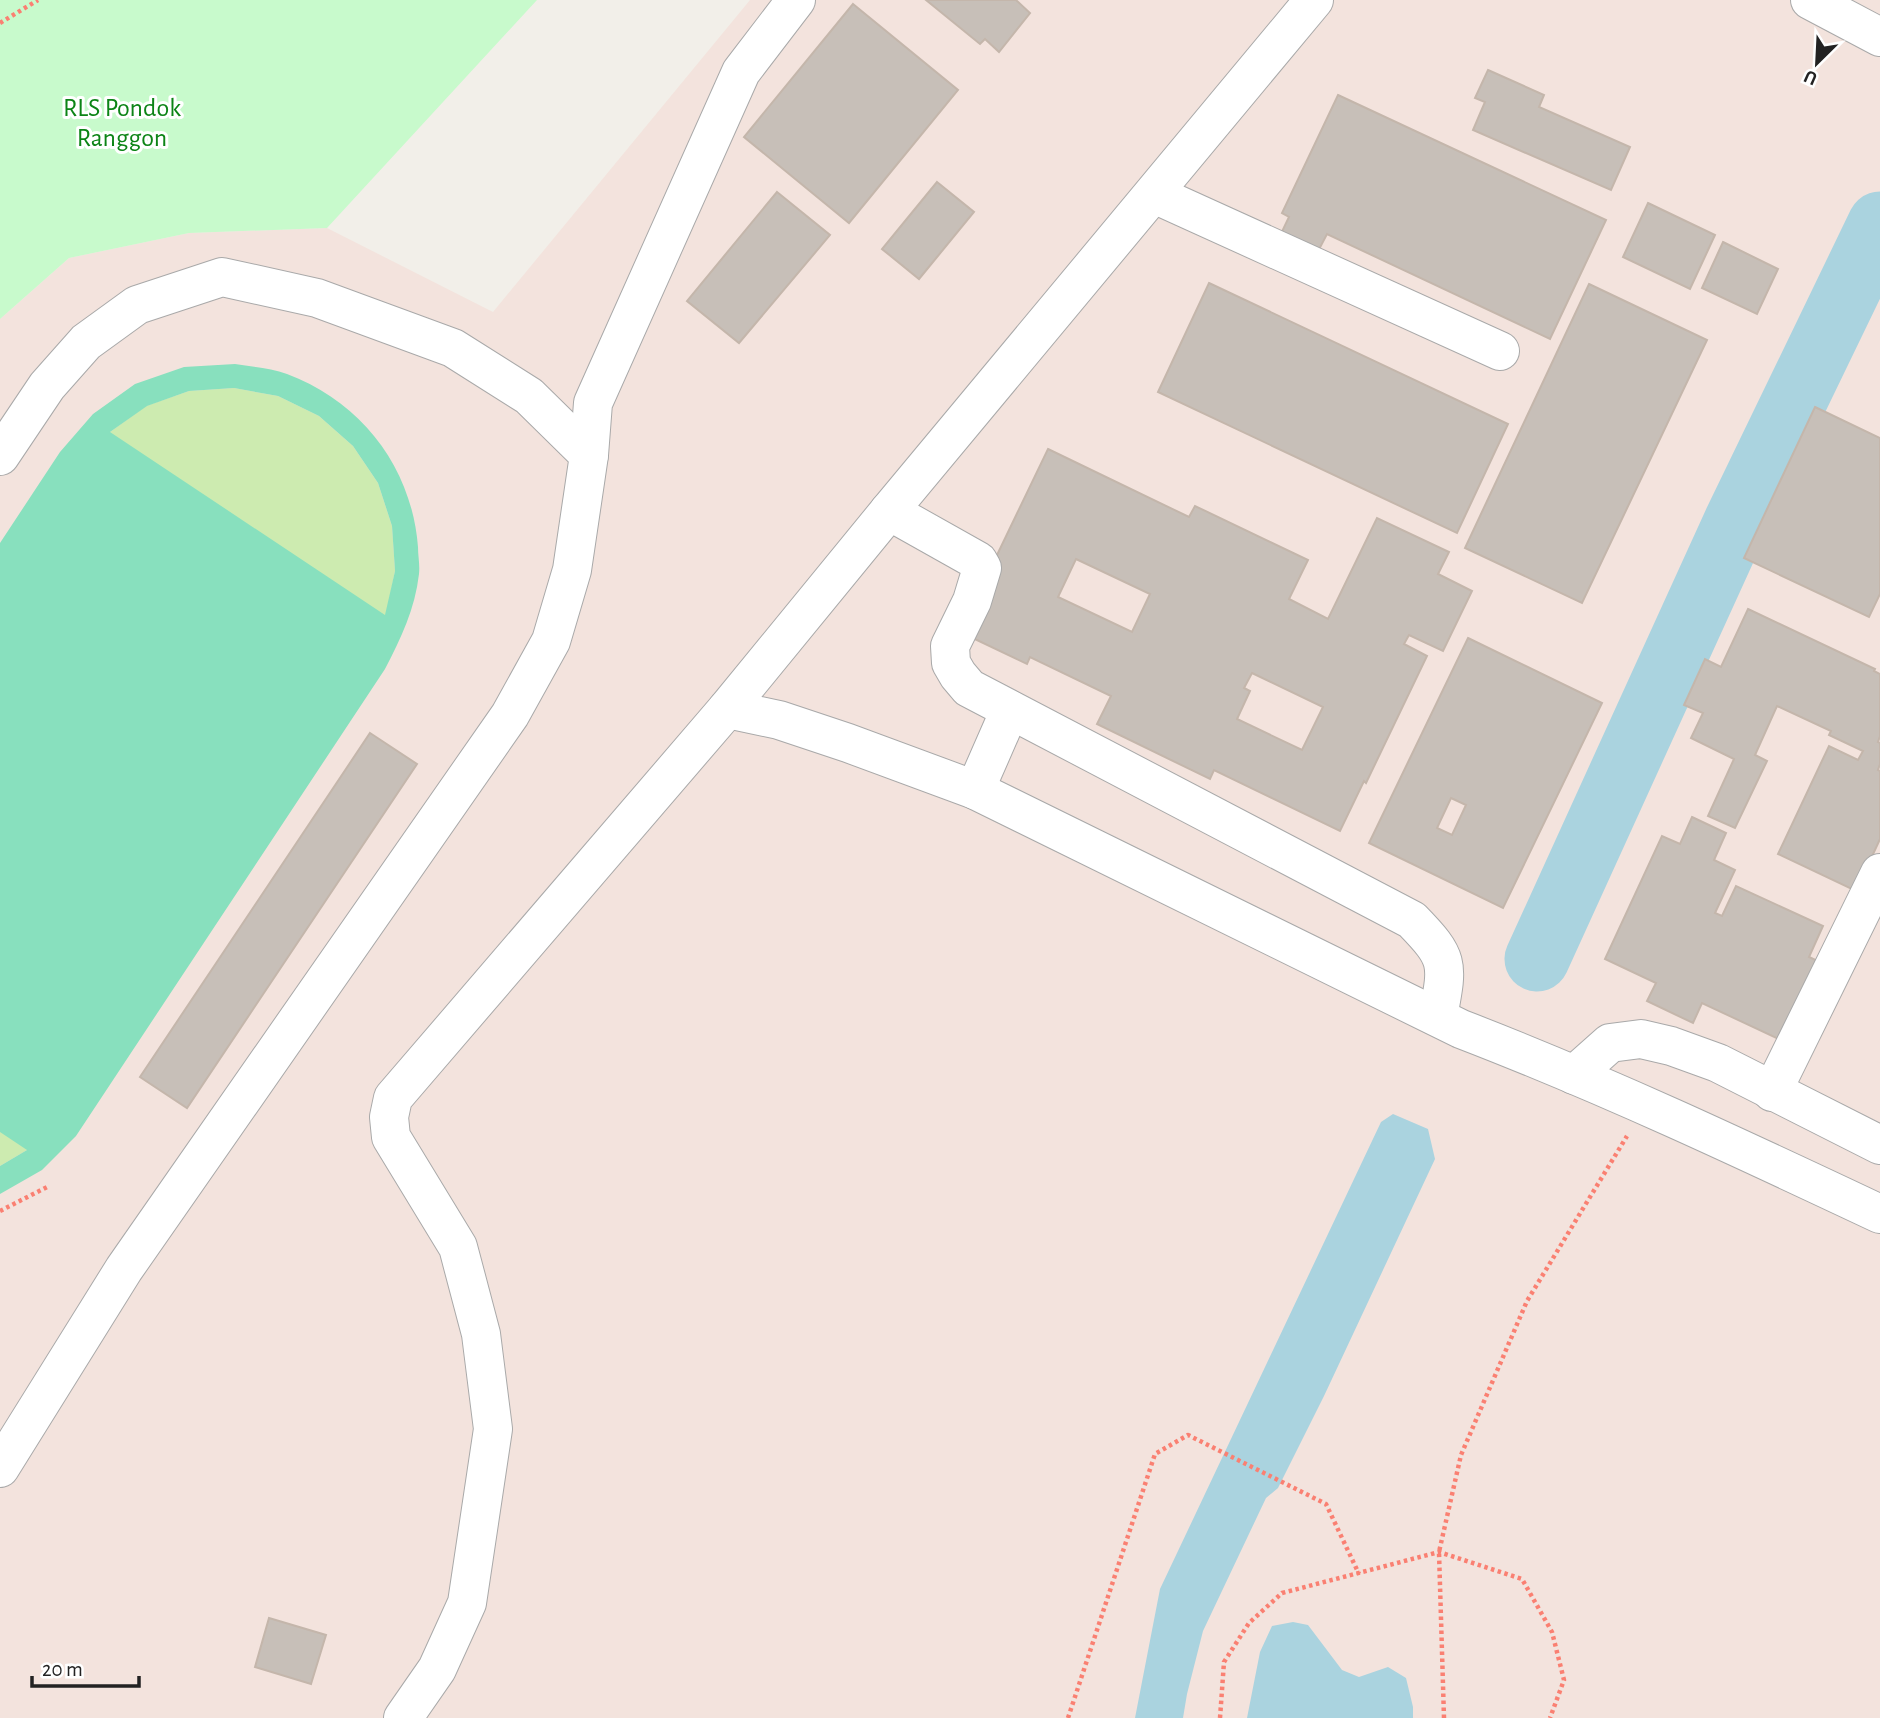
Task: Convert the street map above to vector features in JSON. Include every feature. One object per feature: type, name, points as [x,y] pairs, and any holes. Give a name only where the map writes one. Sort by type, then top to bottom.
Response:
[{"type":"lane","points":[[0,1468],[124,1269],[510,715],[551,641],[572,570],[589,455],[593,403],[741,72],[796,0]]},
{"type":"lane","points":[[403,1718],[437,1669],[467,1602],[493,1429],[481,1334],[458,1247],[391,1137],[389,1117],[393,1098],[727,709],[888,511],[1314,0]]},
{"type":"lane","points":[[1810,0],[1877,36]]},
{"type":"lane","points":[[1154,194],[1500,351]]},
{"type":"lane","points":[[0,456],[47,386],[86,342],[137,305],[222,277],[317,298],[453,348],[529,396],[589,455]]},
{"type":"lane","points":[[888,511],[978,561],[982,568],[972,601],[950,646],[951,663],[970,688],[1412,920],[1436,945],[1444,963],[1449,1023]]},
{"type":"lane","points":[[727,709],[779,720],[975,790],[1449,1023],[1645,1106],[1880,1214]]},
{"type":"lane","points":[[975,790],[1010,710]]},
{"type":"lane","points":[[1772,1092],[1880,873]]},
{"type":"lane","points":[[1573,1075],[1610,1043],[1641,1039],[1671,1046],[1718,1063],[1880,1145]]},
{"type":"path","points":[[0,23],[38,0]]},
{"type":"path","points":[[1444,1718],[1439,1552],[1461,1455],[1527,1301],[1645,1106]]},
{"type":"path","points":[[0,1211],[49,1186]]},
{"type":"path","points":[[1069,1718],[1155,1454],[1188,1435],[1326,1504],[1359,1574]]},
{"type":"path","points":[[1220,1718],[1224,1662],[1249,1623],[1282,1593],[1439,1552],[1522,1579],[1552,1632],[1564,1680],[1550,1718]]},
{"type":"shaded area","points":[[750,0],[1880,0],[1880,1718],[0,1718],[0,319],[69,258],[189,233],[327,228],[493,312]]},
{"type":"green space","name":"RLS Pondok Ranggon","points":[[0,0],[537,0],[327,228],[189,233],[69,258],[0,319]]},
{"type":"green space","points":[[235,364],[281,372],[314,386],[360,420],[394,465],[406,491],[414,518],[418,547],[417,587],[406,623],[385,669],[76,1136],[42,1170],[0,1194],[0,1166],[27,1150],[0,1132],[0,543],[60,452],[93,414],[135,384],[184,367]],"holes":[[[234,388],[278,396],[319,416],[353,446],[378,483],[392,526],[395,571],[385,615],[110,432],[147,406],[189,391]]]},
{"type":"green space","points":[[234,388],[278,396],[319,416],[353,446],[378,483],[392,526],[395,571],[386,615],[27,1150],[0,1166],[0,587],[110,432],[146,406],[189,391]]},
{"type":"water","points":[[1393,1114],[1428,1129],[1435,1159],[1324,1396],[1278,1488],[1266,1498],[1203,1631],[1183,1718],[1135,1718],[1160,1589],[1381,1122]]},
{"type":"water","points":[[1293,1622],[1308,1625],[1342,1670],[1359,1677],[1388,1667],[1406,1678],[1413,1718],[1247,1718],[1260,1652],[1272,1626]]},
{"type":"building","points":[[926,0],[1016,0],[1030,13],[999,52],[985,39],[980,44]]},
{"type":"building","points":[[853,4],[958,90],[849,223],[744,137]]},
{"type":"building","points":[[1488,70],[1544,95],[1539,107],[1630,147],[1611,190],[1473,130],[1485,102],[1475,98]]},
{"type":"building","points":[[1338,95],[1606,220],[1550,339],[1327,234],[1315,257],[1278,240],[1289,217],[1282,213]]},
{"type":"building","points":[[937,182],[974,212],[919,279],[882,249]]},
{"type":"building","points":[[777,192],[830,235],[739,343],[687,301]]},
{"type":"building","points":[[1648,203],[1715,235],[1690,289],[1623,257]]},
{"type":"building","points":[[1723,242],[1778,269],[1757,314],[1702,288]]},
{"type":"building","points":[[1209,283],[1508,424],[1457,533],[1158,392]]},
{"type":"building","points":[[1589,284],[1707,340],[1582,603],[1465,548]]},
{"type":"building","points":[[1815,407],[1880,438],[1880,594],[1869,617],[1744,558]]},
{"type":"building","points":[[1048,449],[1189,517],[1195,506],[1308,560],[1289,599],[1328,619],[1377,518],[1449,552],[1438,574],[1472,591],[1443,651],[1409,635],[1404,644],[1427,656],[1340,831],[1214,770],[1210,779],[1097,724],[1111,696],[1030,657],[1027,664],[960,632]],"holes":[[[1076,559],[1150,594],[1132,632],[1058,597]],[[1252,673],[1323,707],[1302,750],[1237,719],[1250,691],[1244,688]]]},
{"type":"building","points":[[1748,609],[1875,669],[1874,671],[1880,674],[1880,839],[1856,891],[1778,854],[1829,746],[1858,760],[1863,751],[1829,735],[1831,731],[1777,706],[1755,755],[1767,761],[1735,828],[1708,816],[1734,759],[1691,738],[1703,713],[1684,705],[1705,659],[1721,667]]},
{"type":"building","points":[[1468,638],[1602,703],[1503,908],[1369,843]],"holes":[[[1451,798],[1466,805],[1452,835],[1437,828]]]},
{"type":"building","points":[[370,733],[417,764],[187,1108],[140,1077]]},
{"type":"building","points":[[1692,817],[1726,833],[1714,860],[1735,870],[1715,913],[1722,916],[1736,886],[1823,926],[1809,957],[1822,963],[1785,1042],[1702,1003],[1693,1023],[1647,1001],[1656,983],[1605,959],[1662,836],[1680,844]]},
{"type":"building","points":[[269,1618],[326,1635],[311,1684],[255,1667]]},
{"type":"waterway","points":[[1537,959],[1736,522],[1880,224]]}]
